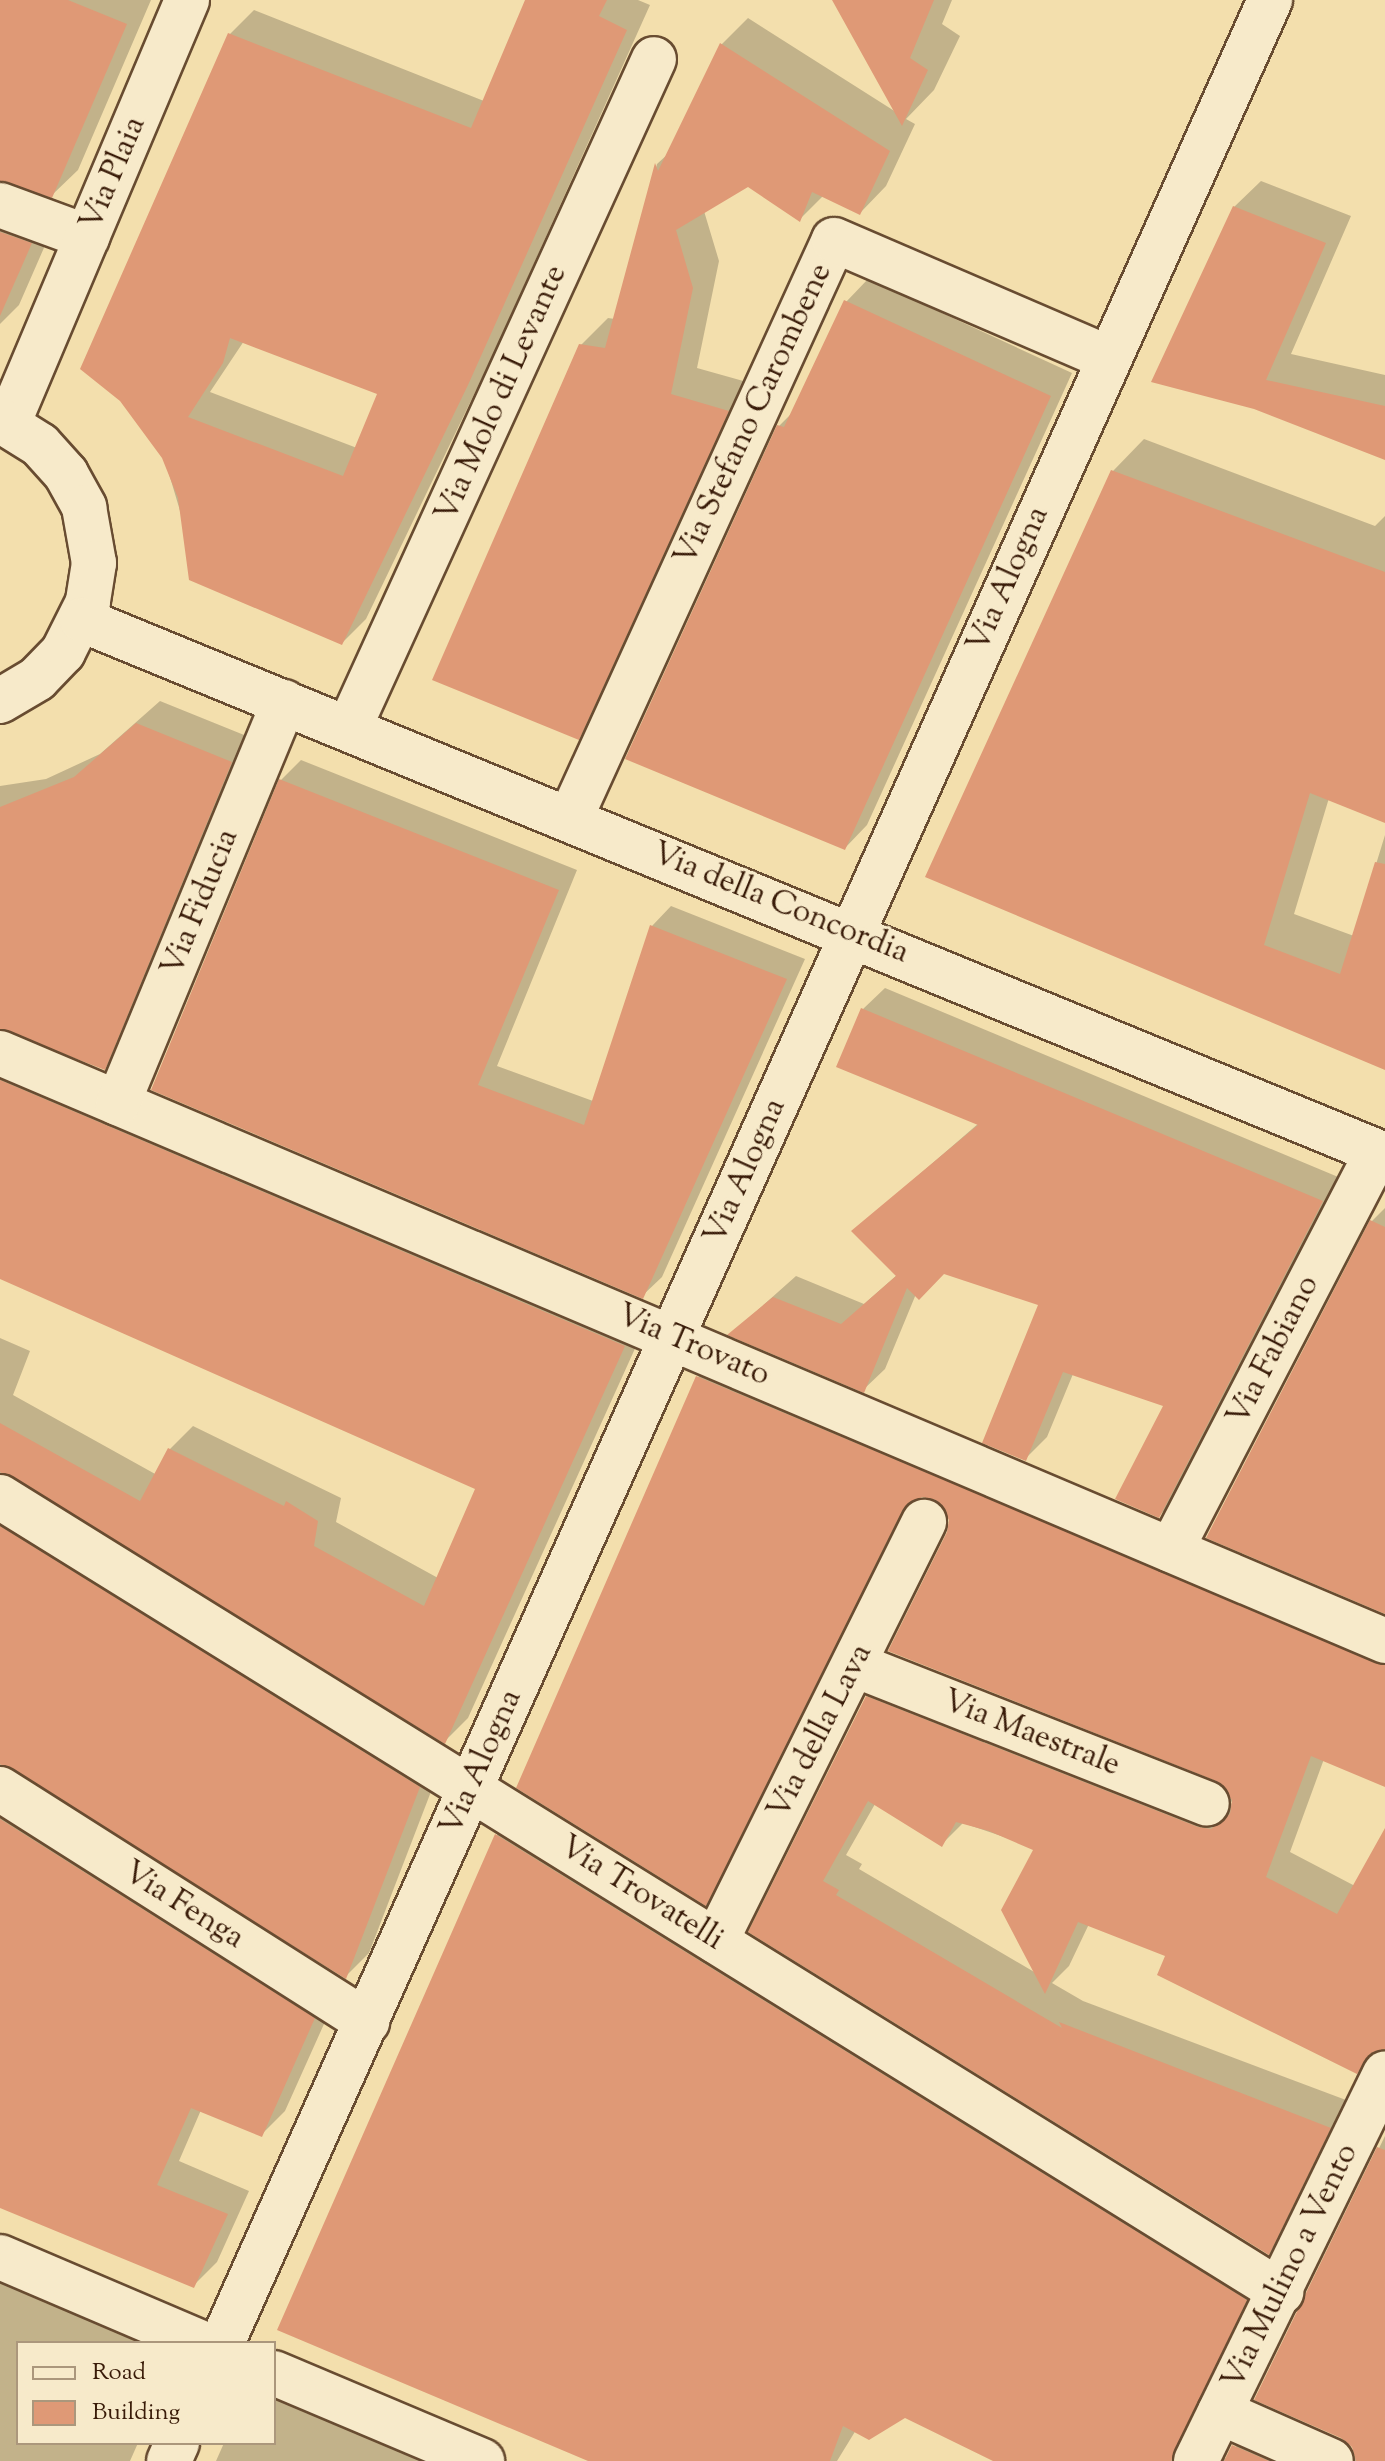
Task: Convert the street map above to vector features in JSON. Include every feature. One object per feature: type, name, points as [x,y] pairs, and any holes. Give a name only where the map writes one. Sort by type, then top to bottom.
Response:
[{"type":"street","name":"Via Plaia","points":[[4,422],[87,237],[187,0]]},
{"type":"street","name":"Via Alogna","points":[[223,2341],[1270,0]]},
{"type":"street","name":"Via Molo di Levante","points":[[349,728],[654,59]]},
{"type":"street","points":[[0,205],[87,237]]},
{"type":"street","name":"Via Stefano Carombene","points":[[570,819],[834,240],[1108,358]]},
{"type":"street","points":[[0,701],[51,667],[82,620],[94,563],[84,507],[54,459],[4,422]]},
{"type":"street","name":"Via della Concordia","points":[[82,620],[853,933],[1381,1154]]},
{"type":"street","name":"Via Fiducia","points":[[118,1103],[284,702]]},
{"type":"street","name":"Via Trovato","points":[[0,1053],[673,1336],[1385,1641]]},
{"type":"street","name":"Via Fabiano","points":[[1171,1550],[1381,1154]]},
{"type":"street","name":"Via Trovatelli","points":[[0,1497],[1281,2292]]},
{"type":"street","name":"Via della Lava","points":[[716,1941],[924,1522]]},
{"type":"street","name":"Via Maestrale","points":[[855,1665],[1207,1804]]},
{"type":"street","name":"Via Fenga","points":[[0,1789],[367,2022]]},
{"type":"street","name":"Via Mulino a Vento","points":[[1196,2461],[1385,2074]]},
{"type":"street","points":[[0,2257],[197,2341]]},
{"type":"street","points":[[276,2374],[482,2461]]},
{"type":"street","points":[[1220,2412],[1331,2461]]},
{"type":"building","points":[[0,0],[68,0],[127,24],[52,198],[0,181]]},
{"type":"building","points":[[525,0],[607,0],[599,16],[627,30],[468,385],[342,645],[189,580],[178,498],[162,458],[120,401],[80,369],[228,33],[471,128]],"holes":[[[230,338],[377,394],[343,476],[188,417],[223,363]]]},
{"type":"building","points":[[832,0],[934,0],[910,58],[928,70],[902,126]]},
{"type":"building","points":[[720,43],[890,151],[860,215],[812,192],[800,222],[748,187],[676,230],[693,288],[671,394],[729,411],[579,740],[432,680],[579,344],[605,348],[655,163],[658,171]]},
{"type":"building","points":[[1233,206],[1326,243],[1266,380],[1385,406],[1385,460],[1254,409],[1151,382]]},
{"type":"building","points":[[0,232],[32,243],[0,316]]},
{"type":"building","points":[[844,300],[1051,396],[845,850],[625,759],[777,425],[784,427]]},
{"type":"building","points":[[1111,470],[1385,572],[1385,823],[1310,793],[1264,945],[1340,974],[1375,862],[1385,864],[1385,1070],[925,877]]},
{"type":"building","points":[[136,723],[232,762],[105,1070],[0,1029],[0,807],[74,777]]},
{"type":"building","points":[[279,779],[559,890],[478,1085],[584,1125],[650,925],[787,979],[643,1299],[151,1090]]},
{"type":"building","points":[[861,1008],[1323,1201],[1159,1518],[1115,1499],[1163,1406],[1063,1372],[1026,1461],[982,1443],[1038,1305],[944,1274],[919,1300],[907,1288],[864,1393],[727,1335],[773,1297],[841,1324],[896,1276],[851,1231],[978,1125],[836,1067]]},
{"type":"building","points":[[0,1080],[625,1346],[445,1744],[0,1472],[0,1423],[140,1501],[168,1448],[284,1506],[286,1501],[318,1521],[314,1546],[424,1606],[475,1489],[0,1279]]},
{"type":"building","points":[[1370,1220],[1385,1227],[1385,1614],[1206,1538]]},
{"type":"building","points":[[696,1376],[1385,1665],[1385,1787],[1311,1756],[1266,1877],[1337,1914],[1385,1828],[1385,2049],[1370,2054],[1357,2074],[1157,1975],[1165,1956],[1078,1922],[1045,1994],[1001,1910],[1033,1850],[989,1831],[956,1822],[942,1847],[868,1801],[823,1881],[839,1890],[836,1895],[1062,2028],[1059,2022],[1331,2128],[1269,2255],[748,1932],[866,1696],[1198,1827],[1211,1829],[1230,1814],[1232,1800],[1216,1781],[888,1651],[947,1532],[949,1520],[936,1500],[922,1497],[902,1511],[706,1906],[516,1788]]},
{"type":"building","points":[[0,1526],[420,1787],[346,1979],[0,1764]]},
{"type":"building","points":[[0,1819],[315,2018],[262,2137],[191,2108],[157,2185],[228,2214],[194,2288],[0,2208]]},
{"type":"building","points":[[495,1834],[1247,2300],[1171,2461],[993,2461],[905,2418],[869,2440],[843,2426],[830,2461],[588,2461],[277,2330]]},
{"type":"building","points":[[1377,2147],[1385,2150],[1385,2461],[1356,2461],[1352,2447],[1341,2438],[1254,2400]]},
{"type":"building","points":[[1232,2445],[1269,2461],[1224,2461]]}]
